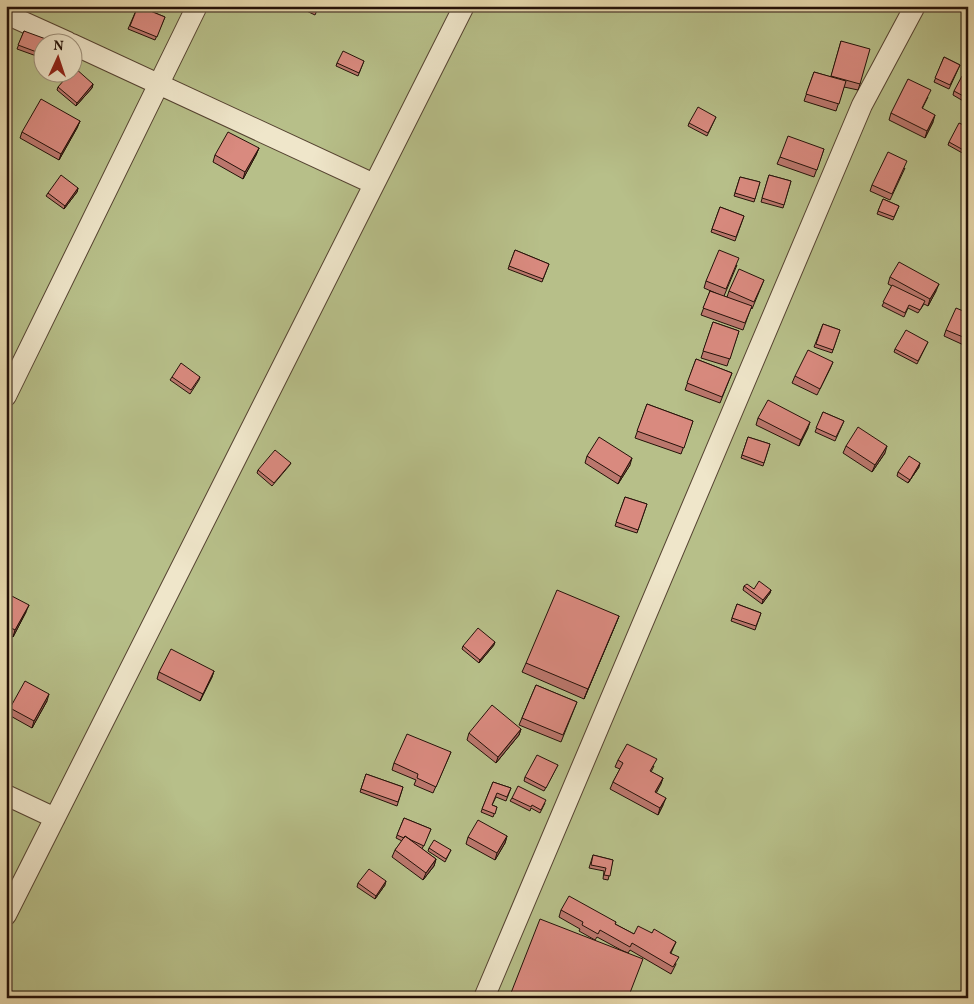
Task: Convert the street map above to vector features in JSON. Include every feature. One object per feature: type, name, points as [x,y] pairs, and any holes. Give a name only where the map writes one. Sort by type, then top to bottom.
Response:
[{"type":"street","points":[[6,396],[197,6]]},
{"type":"street","points":[[6,915],[464,6]]},
{"type":"street","points":[[484,998],[862,105],[915,6]]},
{"type":"street","points":[[6,14],[46,32]]},
{"type":"street","points":[[82,49],[374,184]]},
{"type":"street","points":[[6,795],[55,818]]},
{"type":"green space","points":[[6,6],[968,6],[968,998],[6,998]]},
{"type":"building","points":[[138,6],[165,17],[157,37],[130,26]]},
{"type":"building","points":[[304,6],[319,6],[316,12]]},
{"type":"building","points":[[24,31],[32,34],[32,50],[18,45]]},
{"type":"building","points":[[841,41],[870,49],[860,84],[831,76]]},
{"type":"building","points":[[343,51],[364,61],[359,73],[337,63]]},
{"type":"building","points":[[944,57],[960,65],[950,85],[935,78]]},
{"type":"building","points":[[814,72],[846,81],[839,104],[806,94]]},
{"type":"building","points":[[82,74],[93,84],[77,103],[58,87],[62,82],[82,82]]},
{"type":"building","points":[[962,76],[968,78],[967,98],[954,91]]},
{"type":"building","points":[[908,79],[931,90],[922,108],[935,115],[927,131],[891,113]]},
{"type":"building","points":[[41,99],[80,121],[61,154],[22,132]]},
{"type":"building","points":[[698,107],[716,117],[708,133],[689,123]]},
{"type":"building","points":[[959,123],[968,127],[967,152],[949,142]]},
{"type":"building","points":[[228,132],[259,148],[245,172],[215,155]]},
{"type":"building","points":[[788,136],[824,149],[817,170],[780,157]]},
{"type":"building","points":[[888,152],[907,161],[892,194],[872,185]]},
{"type":"building","points":[[61,175],[78,188],[65,206],[48,193]]},
{"type":"building","points":[[769,175],[791,181],[784,205],[762,198]]},
{"type":"building","points":[[740,177],[760,182],[755,199],[735,193]]},
{"type":"building","points":[[883,199],[899,206],[894,217],[878,211]]},
{"type":"building","points":[[720,207],[744,216],[736,237],[712,229]]},
{"type":"building","points":[[515,250],[549,264],[543,279],[509,266]]},
{"type":"building","points":[[719,250],[739,258],[726,289],[706,281]]},
{"type":"building","points":[[899,262],[939,284],[930,299],[890,277]]},
{"type":"building","points":[[739,269],[764,280],[754,302],[729,291]]},
{"type":"building","points":[[892,285],[925,301],[920,310],[909,305],[905,313],[883,302]]},
{"type":"building","points":[[710,291],[752,306],[745,323],[703,308]]},
{"type":"building","points":[[956,308],[968,313],[968,339],[946,330]]},
{"type":"building","points":[[713,322],[739,331],[730,359],[703,351]]},
{"type":"building","points":[[823,324],[840,330],[833,350],[816,344]]},
{"type":"building","points":[[906,330],[928,342],[918,361],[895,349]]},
{"type":"building","points":[[808,350],[833,362],[820,389],[795,376]]},
{"type":"building","points":[[696,359],[732,373],[722,397],[687,383]]},
{"type":"building","points":[[181,363],[200,377],[191,390],[172,377]]},
{"type":"building","points":[[768,400],[810,422],[801,440],[758,418]]},
{"type":"building","points":[[647,404],[693,421],[684,448],[637,431]]},
{"type":"building","points":[[823,412],[844,421],[836,437],[816,428]]},
{"type":"building","points":[[858,427],[887,446],[875,465],[846,446]]},
{"type":"building","points":[[599,437],[632,458],[621,477],[587,456]]},
{"type":"building","points":[[748,437],[770,444],[764,463],[742,455]]},
{"type":"building","points":[[275,450],[291,463],[274,483],[258,470]]},
{"type":"building","points":[[909,456],[920,463],[910,480],[898,472]]},
{"type":"building","points":[[625,497],[647,504],[638,530],[616,522]]},
{"type":"building","points":[[759,581],[771,590],[763,600],[744,586],[747,584],[754,589]]},
{"type":"building","points":[[557,590],[619,616],[588,689],[526,663]]},
{"type":"building","points":[[6,593],[29,605],[15,630],[6,625]]},
{"type":"building","points":[[737,604],[761,613],[756,626],[732,618]]},
{"type":"building","points":[[478,628],[495,642],[480,660],[463,646]]},
{"type":"building","points":[[171,649],[214,671],[203,694],[159,672]]},
{"type":"building","points":[[25,681],[49,694],[34,721],[10,708]]},
{"type":"building","points":[[536,685],[577,702],[563,735],[522,718]]},
{"type":"building","points":[[492,705],[521,729],[498,757],[469,733]]},
{"type":"building","points":[[407,734],[451,752],[436,787],[417,778],[418,774],[394,763]]},
{"type":"building","points":[[627,744],[657,759],[650,771],[663,778],[655,792],[666,798],[660,808],[613,782],[623,763],[618,760]]},
{"type":"building","points":[[537,755],[558,765],[546,788],[525,777]]},
{"type":"building","points":[[366,774],[403,787],[398,802],[361,789]]},
{"type":"building","points":[[493,782],[511,788],[507,797],[497,793],[492,805],[497,807],[495,814],[482,809]]},
{"type":"building","points":[[518,786],[546,800],[541,810],[512,798]]},
{"type":"building","points":[[404,818],[431,829],[424,846],[405,836],[404,838],[397,835]]},
{"type":"building","points":[[478,820],[507,836],[497,853],[468,837]]},
{"type":"building","points":[[405,836],[436,859],[426,873],[395,850]]},
{"type":"building","points":[[434,840],[451,850],[446,859],[429,848]]},
{"type":"building","points":[[593,855],[613,860],[610,876],[604,875],[606,868],[591,865]]},
{"type":"building","points":[[369,869],[386,881],[376,896],[358,883]]},
{"type":"building","points":[[569,896],[634,934],[638,926],[652,933],[654,929],[676,942],[670,953],[679,957],[673,967],[632,943],[630,947],[600,930],[598,934],[582,925],[583,922],[561,910]]},
{"type":"building","points":[[540,919],[643,959],[628,998],[509,998]]}]
